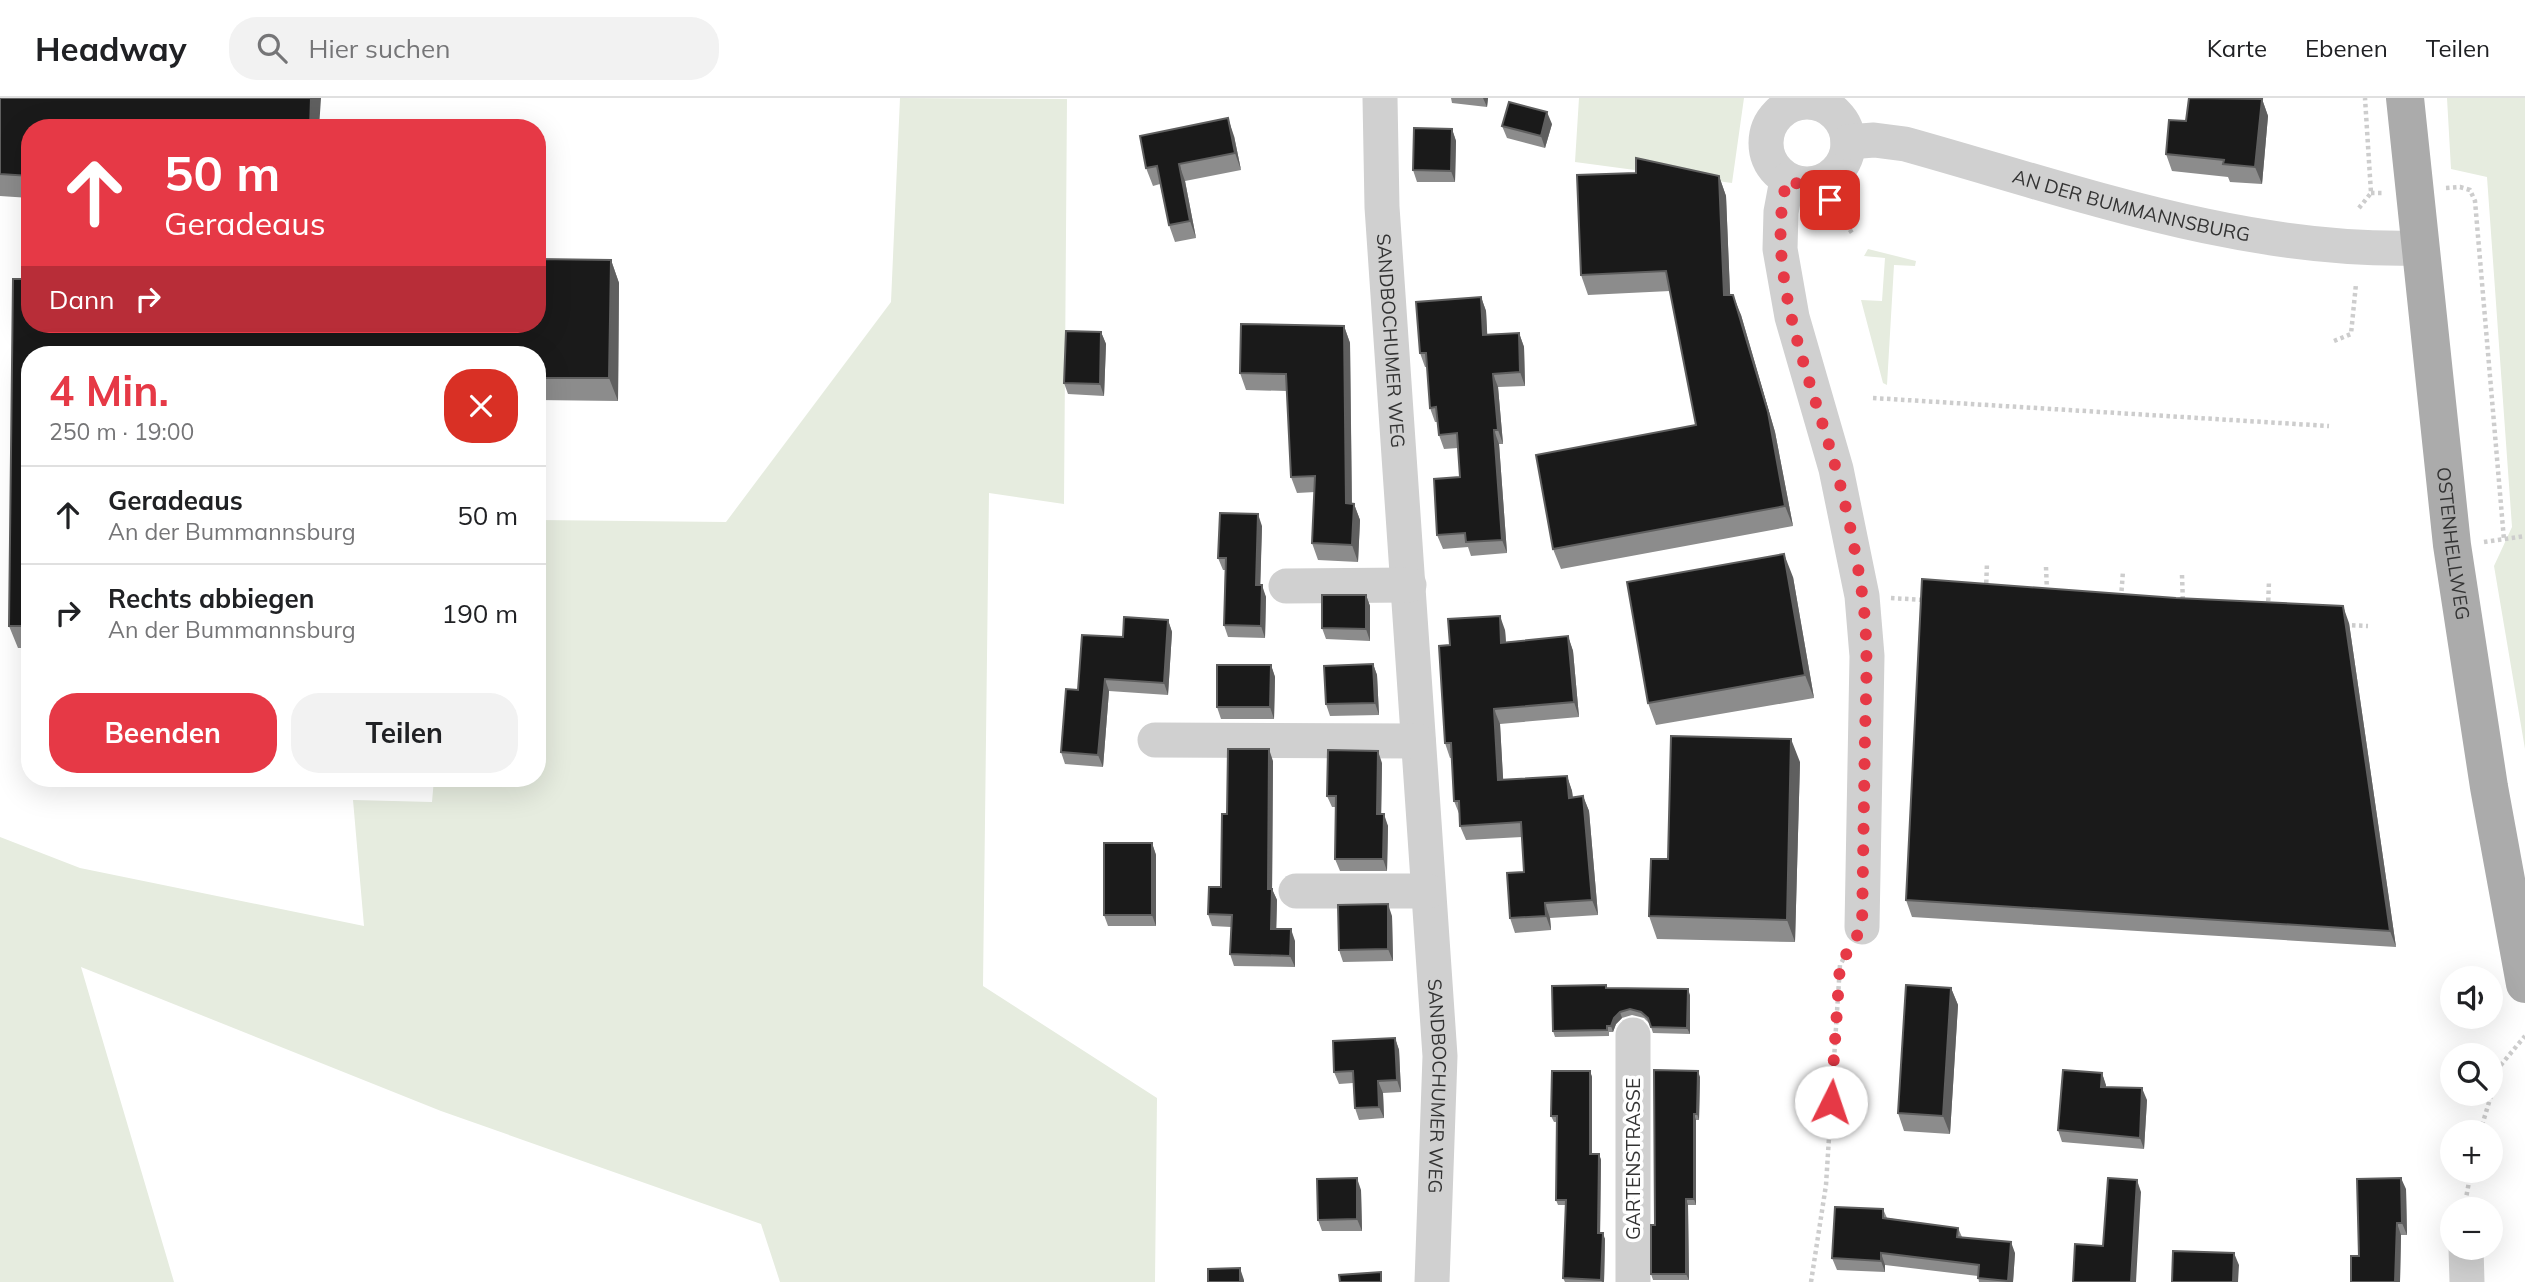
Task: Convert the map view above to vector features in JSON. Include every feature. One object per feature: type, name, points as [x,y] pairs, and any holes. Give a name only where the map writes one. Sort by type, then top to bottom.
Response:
[{"type":"main road","name":"OSTENHELLWEG","points":[[2405,98],[2454,558],[2489,787],[2525,984]]},
{"type":"street","name":"SANDBOCHUMER WEG","points":[[1380,98],[1382,207],[1440,1056],[1432,1282]]},
{"type":"street","points":[[1794,101],[1824,106],[1837,114],[1845,127],[1848,142],[1845,159],[1835,174],[1803,182],[1773,168],[1766,154],[1765,138],[1770,123],[1794,101]]},
{"type":"street","name":"AN DER BUMMANNSBURG","points":[[1848,142],[1874,140],[1905,144],[2106,203],[2248,234],[2342,248],[2420,248]]},
{"type":"street","points":[[1803,182],[1781,212],[1780,249],[1792,317],[1836,469],[1862,596],[1867,656],[1862,927]]},
{"type":"street","points":[[1286,586],[1409,585]]},
{"type":"street","points":[[1155,740],[1418,741]]},
{"type":"street","points":[[1296,891],[1428,891]]},
{"type":"street","name":"GARTENSTRASSE","points":[[1633,1035],[1633,1282]]},
{"type":"street","points":[[2466,1260],[2467,1282]]},
{"type":"path","points":[[2359,208],[2371,193],[2365,98]]},
{"type":"path","points":[[1803,182],[1852,233]]},
{"type":"path","points":[[2371,193],[2460,187],[2470,190],[2475,201],[2504,540],[2525,536]]},
{"type":"path","points":[[2334,341],[2351,334],[2356,284]]},
{"type":"path","points":[[1873,398],[2329,426]]},
{"type":"path","points":[[1985,603],[1987,563]]},
{"type":"path","points":[[2046,567],[2047,597]]},
{"type":"path","points":[[2120,611],[2123,571]]},
{"type":"path","points":[[2182,575],[2182,615]]},
{"type":"path","points":[[2267,620],[2269,581]]},
{"type":"path","points":[[1862,596],[1930,600]]},
{"type":"path","points":[[2343,625],[2368,626]]},
{"type":"path","points":[[1811,1282],[1826,1185],[1840,965],[1862,927]]},
{"type":"path","points":[[2484,1120],[2500,1066],[2525,1037]]},
{"type":"shaded area","points":[[900,98],[1067,99],[1064,504],[989,493],[983,986],[1157,1098],[1155,1282],[780,1282],[761,1224],[441,1111],[81,967],[174,1282],[0,1282],[0,837],[80,868],[364,926],[353,800],[432,802],[433,787],[546,787],[546,520],[726,522],[891,302]]},
{"type":"shaded area","points":[[1579,98],[1744,98],[1732,183],[1575,162]]},
{"type":"shaded area","points":[[2447,98],[2525,98],[2525,749],[2494,566],[2512,527],[2487,177],[2451,169]]},
{"type":"shaded area","points":[[1868,249],[1916,261],[1915,266],[1894,265],[1887,385],[1883,383],[1861,300],[1882,301],[1885,258],[1864,256]]},
{"type":"building","points":[[0,98],[311,98],[310,119],[21,119],[21,175],[0,174]]},
{"type":"building","points":[[2189,98],[2262,99],[2255,167],[2223,164],[2224,160],[2166,154],[2169,120],[2186,121]]},
{"type":"building","points":[[1509,102],[1547,112],[1541,136],[1502,126]]},
{"type":"building","points":[[1228,118],[1235,153],[1179,164],[1190,221],[1169,225],[1157,166],[1146,168],[1140,136]]},
{"type":"building","points":[[1414,128],[1452,129],[1451,171],[1413,170]]},
{"type":"building","points":[[1636,158],[1719,176],[1724,295],[1733,295],[1768,412],[1785,506],[1553,549],[1536,455],[1696,425],[1666,271],[1581,275],[1577,175],[1636,173]]},
{"type":"building","points":[[546,259],[611,260],[609,378],[546,378],[546,346],[21,346],[21,626],[9,626],[13,279],[21,279],[21,333],[546,333]]},
{"type":"building","points":[[1481,297],[1483,335],[1519,333],[1520,372],[1493,374],[1502,540],[1466,542],[1465,533],[1437,535],[1434,479],[1460,477],[1457,433],[1439,435],[1436,407],[1430,408],[1426,353],[1420,353],[1416,302]]},
{"type":"building","points":[[1241,324],[1344,326],[1346,503],[1354,504],[1352,545],[1312,543],[1315,476],[1291,477],[1286,374],[1240,373]]},
{"type":"building","points":[[1066,331],[1101,332],[1100,384],[1064,383]]},
{"type":"building","points":[[1220,513],[1258,514],[1256,585],[1262,585],[1261,626],[1224,625],[1226,558],[1218,558]]},
{"type":"building","points":[[1784,554],[1805,675],[1648,703],[1627,582]]},
{"type":"building","points":[[1922,579],[2176,598],[2343,606],[2390,931],[1906,900]]},
{"type":"building","points":[[1322,595],[1366,595],[1366,629],[1322,628]]},
{"type":"building","points":[[1500,616],[1501,643],[1568,636],[1574,702],[1494,709],[1498,780],[1567,776],[1569,798],[1583,796],[1592,900],[1545,903],[1546,916],[1510,918],[1507,873],[1524,872],[1521,822],[1460,826],[1459,801],[1454,801],[1451,743],[1445,743],[1439,646],[1450,645],[1448,619]]},
{"type":"building","points":[[1124,617],[1168,620],[1164,683],[1105,679],[1098,755],[1061,752],[1066,689],[1078,690],[1082,635],[1123,637]]},
{"type":"building","points":[[1373,664],[1375,703],[1326,704],[1324,666]]},
{"type":"building","points":[[1217,665],[1271,665],[1270,707],[1217,707]]},
{"type":"building","points":[[1671,736],[1791,739],[1787,920],[1649,916],[1651,859],[1668,859]]},
{"type":"building","points":[[1228,749],[1269,749],[1268,889],[1272,889],[1271,929],[1291,929],[1290,956],[1230,954],[1232,915],[1208,914],[1209,887],[1221,887],[1222,814],[1227,814]]},
{"type":"building","points":[[1328,750],[1378,751],[1377,814],[1384,814],[1383,859],[1335,859],[1336,796],[1327,796]]},
{"type":"building","points":[[1104,843],[1152,843],[1152,915],[1104,915]]},
{"type":"building","points":[[1388,904],[1388,949],[1339,950],[1338,905]]},
{"type":"building","points":[[1606,985],[1606,988],[1688,989],[1687,1028],[1651,1027],[1648,1018],[1641,1012],[1630,1009],[1620,1012],[1611,1026],[1607,1026],[1607,1030],[1553,1031],[1552,986]]},
{"type":"building","points":[[1906,985],[1951,988],[1943,1116],[1898,1113]]},
{"type":"building","points":[[1395,1038],[1397,1080],[1378,1081],[1379,1107],[1355,1108],[1353,1071],[1334,1072],[1333,1041]]},
{"type":"building","points":[[1654,1070],[1698,1071],[1697,1114],[1694,1114],[1694,1199],[1686,1199],[1686,1274],[1651,1274],[1651,1225],[1655,1225]]},
{"type":"building","points":[[2063,1070],[2102,1073],[2101,1087],[2142,1088],[2140,1138],[2058,1130]]},
{"type":"building","points":[[1552,1071],[1590,1071],[1590,1154],[1599,1154],[1598,1233],[1603,1233],[1601,1280],[1563,1278],[1566,1200],[1556,1200],[1557,1116],[1551,1116]]},
{"type":"building","points":[[1357,1178],[1357,1219],[1318,1220],[1317,1179]]},
{"type":"building","points":[[2108,1178],[2137,1180],[2131,1282],[2073,1282],[2075,1244],[2103,1246]]},
{"type":"building","points":[[2401,1178],[2402,1223],[2397,1223],[2395,1282],[2351,1282],[2351,1256],[2359,1256],[2357,1179]]},
{"type":"building","points":[[1835,1207],[1883,1209],[1883,1218],[1958,1228],[1957,1237],[2011,1242],[2008,1281],[1978,1278],[1979,1265],[1881,1253],[1881,1261],[1832,1258]]},
{"type":"building","points":[[2173,1251],[2234,1253],[2233,1282],[2172,1282]]},
{"type":"building","points":[[1240,1268],[1240,1282],[1208,1282],[1208,1269]]},
{"type":"building","points":[[1381,1272],[1381,1282],[1340,1282],[1339,1275]]},
{"type":"route","points":[[1830,200],[1819,183],[1802,185],[1787,180],[1781,212],[1780,249],[1792,317],[1836,469],[1856,562],[1867,656],[1862,927],[1840,965],[1831,1102]]}]
